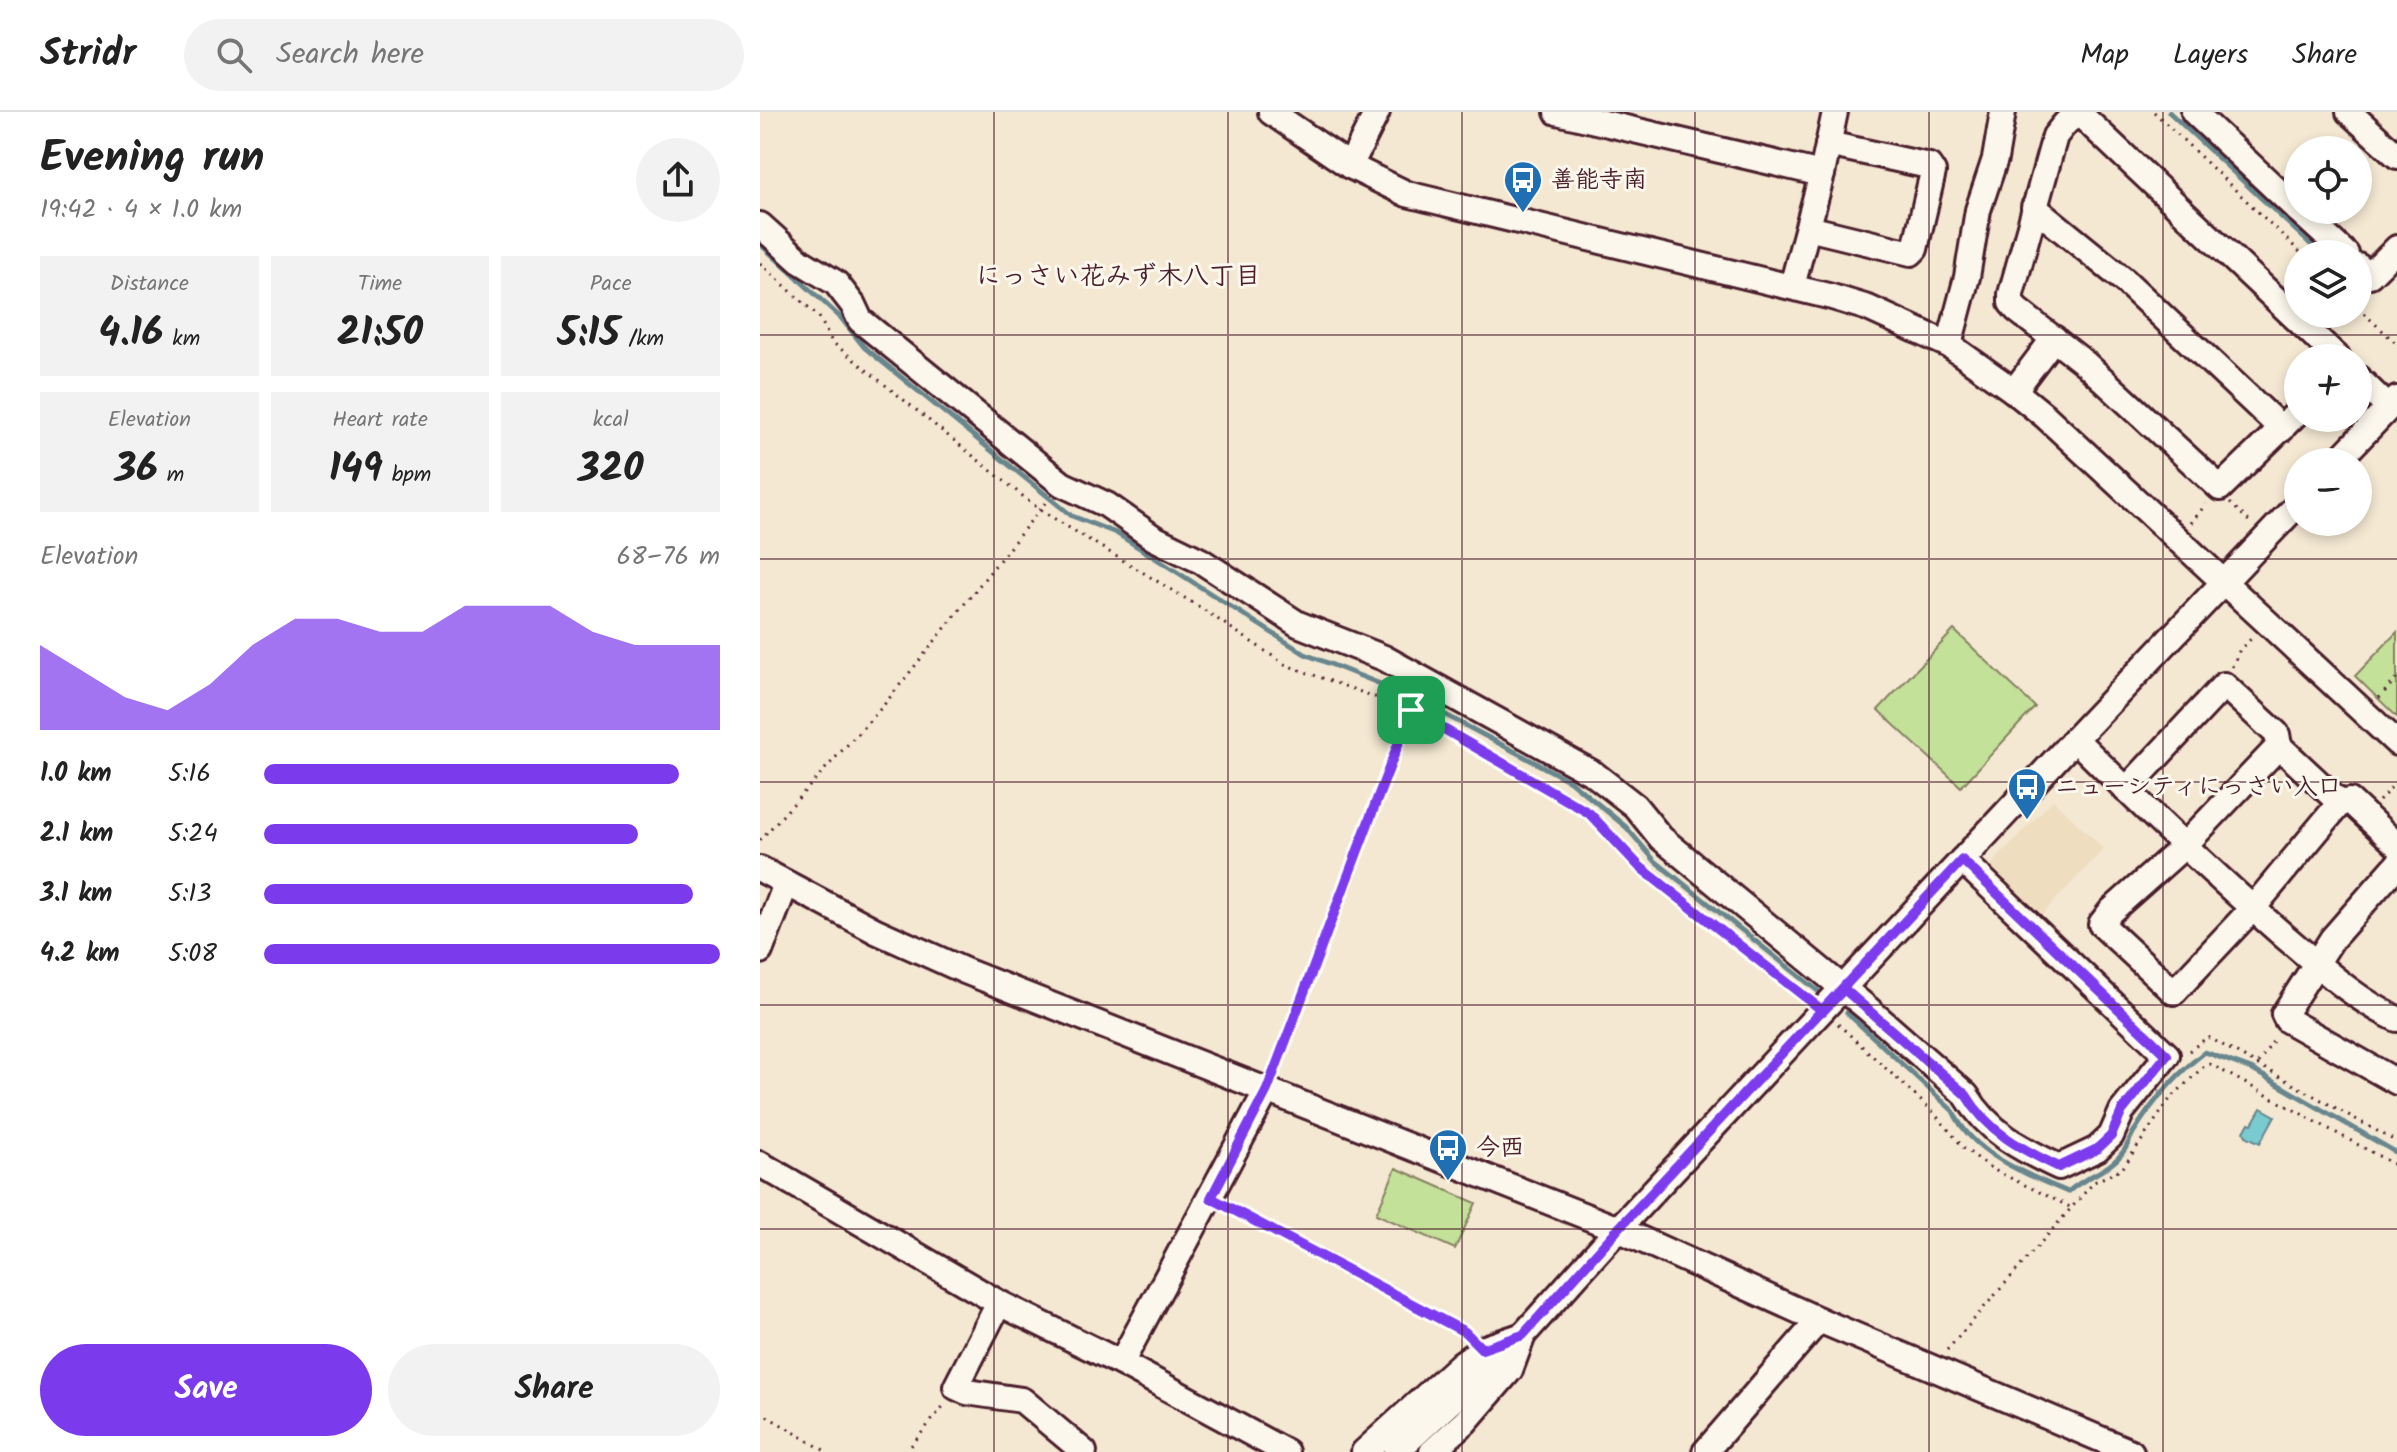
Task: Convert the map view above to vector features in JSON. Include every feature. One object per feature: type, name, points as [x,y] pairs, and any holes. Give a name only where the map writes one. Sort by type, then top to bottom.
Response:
[{"type":"street","points":[[1271,112],[1350,166],[1407,194],[1792,286],[1868,308],[1949,345],[2014,391],[2397,743]]},
{"type":"street","points":[[1350,166],[1377,112]]},
{"type":"street","points":[[1557,112],[1822,174]]},
{"type":"street","points":[[1792,286],[1835,112]]},
{"type":"street","points":[[1949,345],[1967,277],[1978,210],[1999,141],[2003,112]]},
{"type":"street","points":[[2194,112],[2284,197]]},
{"type":"street","points":[[2349,112],[2397,156]]},
{"type":"street","points":[[2284,426],[2220,488],[2011,303],[2055,136],[2070,119],[2083,117],[2323,344]]},
{"type":"street","points":[[1808,228],[1911,253],[1915,249],[1933,172],[1929,166],[1828,144]]},
{"type":"street","points":[[2034,207],[2284,415]]},
{"type":"street","points":[[2313,224],[2331,240]]},
{"type":"street","points":[[760,225],[800,261],[836,283],[860,320],[1062,484],[1107,505],[1154,538],[1201,561],[1298,624],[1384,658],[1594,774],[1635,806],[1661,838],[1844,989],[1966,1095],[1977,1113],[2002,1138],[2059,1167],[2097,1149],[2111,1136],[2122,1111],[2167,1055],[1962,860]]},
{"type":"street","points":[[2372,273],[2397,248]]},
{"type":"street","points":[[2014,391],[2054,338]]},
{"type":"street","points":[[2350,448],[2393,403],[2372,388]]},
{"type":"street","points":[[1396,1452],[1523,1335],[1618,1229],[2284,519]]},
{"type":"street","points":[[2126,790],[2224,685],[2277,734],[2279,746],[2340,803]]},
{"type":"street","points":[[2075,739],[2184,846],[2317,964],[2355,995],[2394,1009]]},
{"type":"street","points":[[2279,746],[2184,846],[2111,911],[2101,924],[2174,992],[2253,908],[2340,803],[2350,801],[2397,845]]},
{"type":"street","points":[[2397,865],[2332,939],[2284,1014],[2287,1020],[2397,1082]]},
{"type":"street","points":[[760,869],[876,931],[965,971],[1618,1229],[1819,1320],[2131,1452]]},
{"type":"street","points":[[760,951],[786,884]]},
{"type":"street","points":[[1121,1363],[1267,1090]]},
{"type":"street","points":[[760,1164],[999,1303],[1121,1363],[1286,1452]]},
{"type":"street","points":[[999,1303],[956,1387],[967,1392],[1022,1400],[1084,1452]]},
{"type":"street","points":[[1705,1452],[1819,1320]]},
{"type":"street","points":[[1364,1452],[1462,1363],[1482,1349],[1523,1335]]},
{"type":"street","points":[[1432,1452],[1465,1422],[1510,1370],[1523,1335]]},
{"type":"path","points":[[2154,112],[2287,240]]},
{"type":"path","points":[[760,263],[819,317],[832,342],[1040,510],[1198,606],[1286,665],[1411,710],[1589,813],[1640,867],[1823,1011],[1933,1112],[1964,1148],[1992,1169],[2070,1207]]},
{"type":"path","points":[[2372,321],[2397,344]]},
{"type":"path","points":[[2188,526],[2220,488],[2227,500],[2253,526]]},
{"type":"path","points":[[760,840],[883,706],[1044,504]]},
{"type":"path","points":[[2224,685],[2240,649],[2254,636]]},
{"type":"path","points":[[2366,713],[2397,678]]},
{"type":"path","points":[[1267,1090],[1411,710]]},
{"type":"path","points":[[2365,816],[2397,781]]},
{"type":"path","points":[[2257,1064],[2287,1020]]},
{"type":"path","points":[[1931,1368],[2070,1207],[2094,1182],[2122,1169],[2170,1099],[2203,1067],[2210,1064],[2397,1166]]},
{"type":"path","points":[[1211,1198],[1465,1332],[1482,1349]]},
{"type":"path","points":[[906,1452],[938,1416],[956,1387]]},
{"type":"path","points":[[760,1412],[827,1452]]},
{"type":"shaded area","points":[[2053,800],[2104,849],[2037,920],[1988,875],[1988,868]]},
{"type":"green space","points":[[1954,630],[2035,707],[1961,787],[1878,710]]},
{"type":"green space","points":[[2397,632],[2397,717],[2355,676]]},
{"type":"green space","points":[[1396,1168],[1476,1203],[1455,1249],[1376,1214]]},
{"type":"water","points":[[2261,1108],[2275,1116],[2260,1143],[2244,1132]]},
{"type":"waterway","points":[[2169,112],[2306,240]]},
{"type":"waterway","points":[[760,244],[841,318],[864,347],[1072,516],[1116,533],[1305,654],[1408,695],[1570,781],[1626,827],[1655,861],[1818,991]]},
{"type":"waterway","points":[[1847,1013],[1953,1111],[1973,1139],[1987,1151],[2019,1170],[2068,1192],[2118,1159],[2158,1098],[2184,1069],[2205,1052],[2251,1069],[2397,1153]]},
{"type":"place","name":"善能寺南","points":[[1523,214]]},
{"type":"place","name":"ニューシティにっさい入口","points":[[2027,821]]},
{"type":"place","name":"今西","points":[[1448,1182]]},
{"type":"district","name":"にっさい花みず木八丁目","points":[[1118,277]]},
{"type":"route","points":[[1411,710],[1267,1090],[1211,1198],[1465,1332],[1482,1349],[1523,1335],[1618,1229],[1823,1011],[1962,860],[2167,1055],[2122,1111],[2111,1136],[2097,1149],[2059,1167],[2032,1155],[2002,1138],[1977,1113],[1966,1095],[1844,989],[1823,1011],[1640,867],[1589,813],[1411,710]]}]
